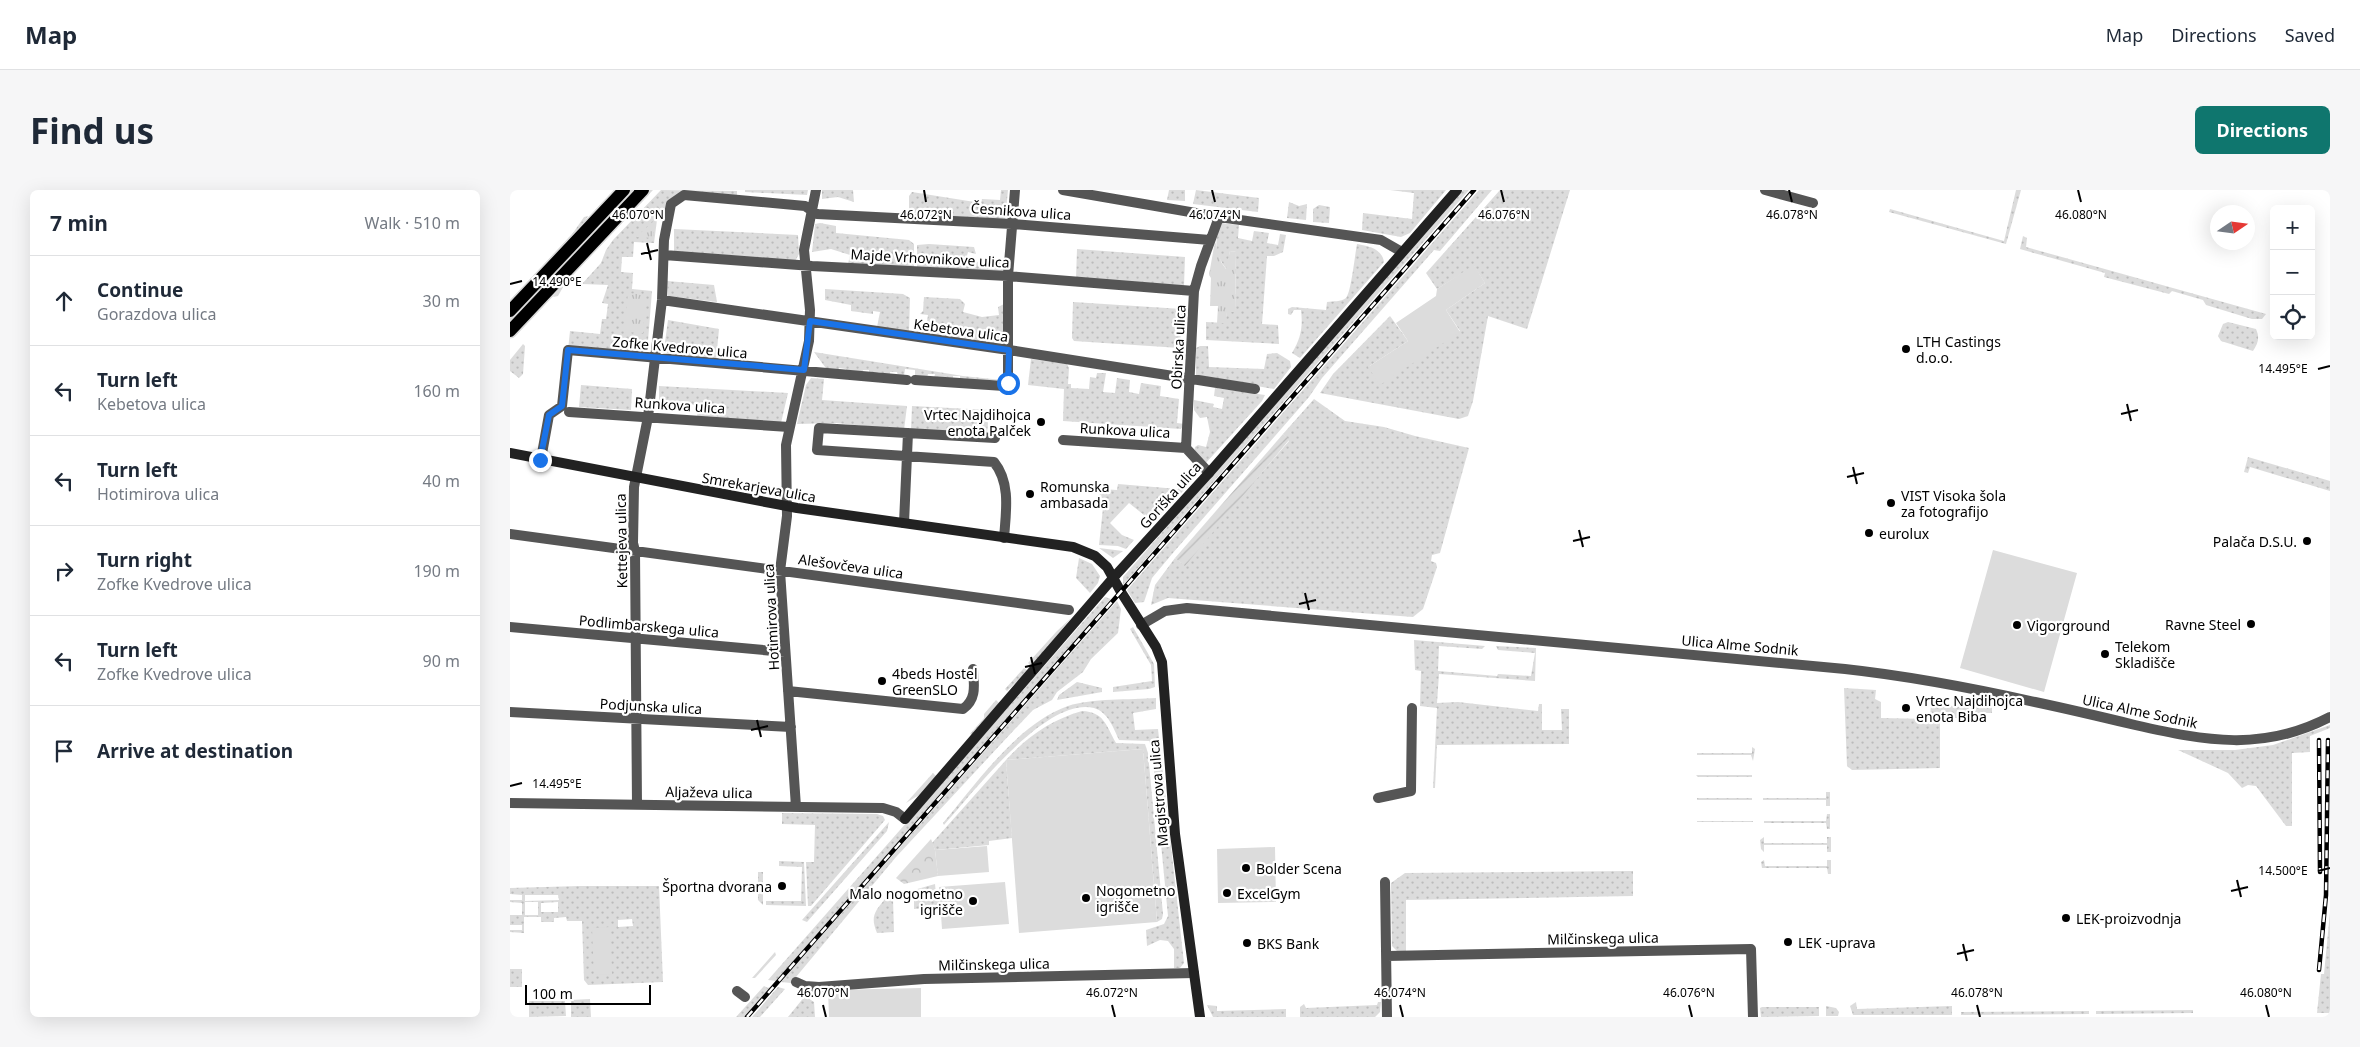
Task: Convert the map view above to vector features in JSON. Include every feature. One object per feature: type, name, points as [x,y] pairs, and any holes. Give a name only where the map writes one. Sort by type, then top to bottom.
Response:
[{"type":"main road","points":[[510,311],[624,190]]},
{"type":"main road","points":[[510,331],[643,190]]},
{"type":"street","name":"Hotimirova ulica","points":[[796,807],[780,571],[786,506],[785,461],[789,426],[804,370],[810,321],[805,265],[805,237],[816,190]]},
{"type":"street","points":[[1009,350],[1008,276],[1015,190]]},
{"type":"street","points":[[1063,190],[1219,217],[1381,240],[1402,252]]},
{"type":"street","name":"Goriška ulica","points":[[905,819],[1114,577],[1457,190]]},
{"type":"street","points":[[1765,190],[1813,203]]},
{"type":"street","name":"Česnikova ulica","points":[[684,195],[805,206],[817,214],[1012,224],[1210,240]]},
{"type":"street","name":"Kettejeva ulica","points":[[637,805],[635,551],[633,543],[636,479],[648,417],[662,300],[669,209],[671,204],[684,195]]},
{"type":"street","name":"Obirska ulica","points":[[1186,448],[1194,291],[1219,217]]},
{"type":"street","name":"Majde Vrhovnikove ulica","points":[[664,255],[1008,276],[1194,291]]},
{"type":"street","name":"Kebetova ulica","points":[[662,300],[1009,350],[1256,389]]},
{"type":"street","name":"Zofke Kvedrove ulica","points":[[565,409],[568,350],[654,359],[804,370],[827,374],[1004,386],[1007,385],[1009,380],[1009,350]]},
{"type":"street","points":[[540,460],[549,415],[565,409]]},
{"type":"street","name":"Runkova ulica","points":[[565,409],[648,417],[789,426]]},
{"type":"street","points":[[994,438],[818,428],[817,450],[994,462],[1001,470],[1007,503],[1004,538]]},
{"type":"street","points":[[904,523],[908,434]]},
{"type":"street","name":"Runkova ulica","points":[[1063,440],[1186,448]]},
{"type":"street","points":[[1186,448],[1208,473]]},
{"type":"street","name":"Smrekarjeva ulica","points":[[510,453],[636,479],[786,506],[1083,550],[1106,566],[1114,577]]},
{"type":"street","name":"Alešovčeva ulica","points":[[510,534],[1070,610]]},
{"type":"street","name":"Magistrova ulica","points":[[1114,577],[1141,625],[1156,647],[1163,670],[1171,798],[1200,1017]]},
{"type":"street","name":"Ulica Alme Sodnik","points":[[1141,625],[1165,611],[1187,608],[1845,669],[1930,680],[2158,730],[2215,740],[2241,741],[2276,737],[2306,728],[2330,717]]},
{"type":"street","name":"Podlimbarskega ulica","points":[[510,627],[785,652]]},
{"type":"street","points":[[788,691],[963,708],[971,703],[974,695],[973,669]]},
{"type":"street","points":[[1378,798],[1411,791],[1412,708]]},
{"type":"street","name":"Podjunska ulica","points":[[510,712],[791,727]]},
{"type":"street","name":"Aljaževa ulica","points":[[510,804],[883,808],[896,812],[905,819]]},
{"type":"street","points":[[1385,882],[1387,1017]]},
{"type":"street","name":"Milčinskega ulica","points":[[1387,956],[1752,949],[1753,1017]]},
{"type":"street","name":"Milčinskega ulica","points":[[796,982],[819,987],[924,979],[1194,973]]},
{"type":"green space","points":[[630,190],[636,190],[510,324],[510,318]]},
{"type":"green space","points":[[649,190],[653,190],[567,280],[558,296],[553,297],[569,274]]},
{"type":"green space","points":[[661,190],[737,191],[737,196],[682,193],[667,205],[663,220],[657,220],[654,243],[634,242],[633,257],[622,257],[621,272],[633,273],[632,289],[652,291],[648,341],[642,353],[568,350],[570,331],[600,334],[602,319],[606,319],[608,304],[602,303],[608,285],[582,284],[601,263],[606,250],[613,240]]},
{"type":"green space","points":[[745,190],[808,190],[807,195],[745,192]]},
{"type":"green space","points":[[822,190],[853,190],[854,202],[838,197],[822,199]]},
{"type":"green space","points":[[1001,190],[1008,190],[1005,220],[909,213],[909,196],[912,192],[981,203],[982,199],[1000,200]]},
{"type":"green space","points":[[1169,190],[1185,190],[1185,201],[1167,200]]},
{"type":"green space","points":[[1196,190],[1259,198],[1258,212],[1193,204]]},
{"type":"green space","points":[[1390,190],[1446,190],[1410,233],[1401,237],[1362,230],[1363,213],[1412,219],[1414,193]]},
{"type":"green space","points":[[1463,190],[1469,190],[1123,585],[1123,577]]},
{"type":"green space","points":[[1479,190],[1492,190],[1440,251],[1434,250],[1172,554],[1152,578],[1144,602],[1135,603],[1127,590]]},
{"type":"green space","points":[[1500,190],[1570,190],[1527,329],[1488,316],[1473,401],[1468,416],[1459,419],[1320,393],[1333,374],[1390,316],[1408,341],[1368,367],[1460,331],[1446,310],[1485,283],[1474,266],[1437,289],[1426,273]]},
{"type":"green space","points":[[2016,190],[2021,190],[2006,244],[1889,212],[1890,209],[2004,241]]},
{"type":"green space","points":[[1289,202],[1299,206],[1307,204],[1306,220],[1287,218]]},
{"type":"green space","points":[[1319,205],[1330,207],[1329,223],[1313,222],[1313,209]]},
{"type":"green space","points":[[588,216],[581,227],[510,304],[510,301],[573,233],[584,217]]},
{"type":"green space","points":[[655,220],[653,238],[636,237]]},
{"type":"green space","points":[[1221,223],[1239,225],[1238,238],[1252,241],[1254,231],[1269,233],[1267,243],[1278,245],[1280,234],[1286,235],[1283,252],[1274,256],[1267,256],[1262,324],[1278,325],[1279,344],[1206,340],[1206,322],[1225,323],[1227,312],[1235,312],[1236,252],[1230,251],[1227,270],[1216,247]]},
{"type":"green space","points":[[815,224],[836,226],[836,233],[909,240],[914,244],[914,267],[848,264],[850,255],[831,249],[812,252]]},
{"type":"green space","points":[[674,229],[798,235],[799,254],[793,265],[674,256]]},
{"type":"green space","points":[[2023,236],[2027,238],[2026,247],[2266,314],[2262,319],[2252,319],[2206,305],[2203,300],[2172,291],[2169,294],[2104,277],[2105,273],[2020,249]]},
{"type":"green space","points":[[1215,241],[1221,262],[1226,269],[1230,251],[1236,252],[1235,312],[1227,312],[1226,323],[1217,323],[1218,306],[1210,306],[1211,278],[1209,275]]},
{"type":"green space","points":[[1357,244],[1378,251],[1384,262],[1300,358],[1292,353],[1301,332],[1301,310],[1294,310],[1291,315],[1288,314],[1288,309],[1292,307],[1326,310],[1327,302],[1346,298],[1351,281]]},
{"type":"green space","points":[[917,245],[974,247],[976,254],[968,252],[966,259],[982,263],[1005,262],[1004,272],[917,267]]},
{"type":"green space","points":[[1077,249],[1185,257],[1184,286],[1076,279]]},
{"type":"green space","points":[[1474,265],[1485,283],[1446,310],[1460,332],[1380,385],[1368,367],[1408,341],[1396,323],[1436,296],[1437,289]]},
{"type":"green space","points":[[667,281],[714,285],[717,302],[668,296]]},
{"type":"green space","points":[[825,289],[903,294],[910,298],[909,332],[877,327],[880,312],[873,311],[873,314],[851,311],[851,305],[825,300]]},
{"type":"green space","points":[[628,293],[646,295],[643,333],[624,332]]},
{"type":"green space","points":[[924,297],[960,299],[965,304],[963,312],[982,317],[999,315],[998,307],[1004,304],[1004,344],[925,335],[928,315],[920,314],[923,311]]},
{"type":"green space","points":[[1073,302],[1182,309],[1180,348],[1074,341],[1072,338]]},
{"type":"green space","points":[[668,320],[719,329],[716,361],[663,357]]},
{"type":"green space","points":[[2228,322],[2256,329],[2258,340],[2253,351],[2221,341],[2218,336],[2223,324]]},
{"type":"green space","points":[[523,344],[525,346],[523,374],[519,378],[510,371],[510,360]]},
{"type":"green space","points":[[1208,346],[1209,367],[1264,369],[1267,354],[1277,353],[1290,361],[1291,367],[1274,389],[1196,375],[1196,348]]},
{"type":"green space","points":[[814,352],[963,376],[1002,380],[968,380],[964,378],[960,380],[960,376],[953,376],[953,379],[944,377],[934,378],[935,374],[928,374],[927,378],[915,377],[915,370],[905,369],[904,376],[898,376],[897,372],[890,372],[890,375],[879,372],[869,374],[869,370],[863,370],[862,373],[846,372],[846,369],[839,368],[839,372],[828,371]]},
{"type":"green space","points":[[1031,359],[1067,364],[1069,368],[1068,384],[1071,384],[1071,388],[1089,389],[1090,377],[1096,378],[1097,373],[1106,373],[1103,392],[1115,393],[1117,378],[1130,380],[1129,392],[1139,394],[1141,383],[1161,386],[1160,396],[1179,399],[1177,423],[1184,424],[1181,429],[1063,421],[1064,389],[1028,385]]},
{"type":"green space","points":[[811,378],[824,379],[822,400],[907,406],[904,430],[836,423],[797,424],[806,385]]},
{"type":"green space","points":[[581,385],[632,389],[631,410],[579,407]]},
{"type":"green space","points":[[659,386],[788,393],[781,423],[697,418],[698,406],[679,401],[659,403]]},
{"type":"green space","points":[[1215,388],[1265,395],[1262,401],[1205,464],[1194,453],[1195,447],[1198,445],[1206,447],[1210,432],[1207,417],[1200,418],[1194,410],[1194,400],[1214,404],[1213,407],[1222,409],[1224,398],[1214,396]]},
{"type":"green space","points":[[1314,399],[1345,421],[1384,427],[1469,448],[1440,553],[1432,555],[1431,561],[1436,563],[1437,567],[1423,609],[1413,617],[1168,598],[1151,605],[1155,585],[1175,558],[1183,564],[1289,441],[1283,434]]},
{"type":"green space","points":[[912,406],[989,410],[987,435],[911,430]]},
{"type":"green space","points":[[1283,434],[1289,440],[1185,566],[1175,558]]},
{"type":"green space","points":[[2248,457],[2330,481],[2330,491],[2250,467],[2248,473],[2244,472]]},
{"type":"green space","points":[[1192,468],[1199,468],[1200,471],[1147,528],[1143,527],[1144,515],[1129,503],[1110,523],[1122,535],[1134,540],[1126,549],[1118,546],[1099,545],[1104,499],[1099,497],[1101,489],[1117,490],[1118,484],[1178,489]]},
{"type":"green space","points":[[1099,548],[1123,551],[1113,558]]},
{"type":"green space","name":"Vigorground","points":[[1993,550],[2077,573],[2044,692],[1960,668]]},
{"type":"green space","points":[[1079,558],[1092,564],[1100,576],[1098,583],[1090,593],[1076,578]]},
{"type":"green space","points":[[1105,597],[1111,599],[776,981],[768,980]]},
{"type":"green space","points":[[1117,601],[1121,609],[1118,633],[1091,659],[1083,672],[1057,692],[1052,700],[1033,710],[1014,730],[896,857],[791,983],[781,982]]},
{"type":"green space","points":[[1071,618],[1032,667],[1028,663]]},
{"type":"green space","points":[[1133,627],[1154,664],[1155,687],[1113,692],[1113,687],[1152,681],[1151,665],[1130,629]]},
{"type":"green space","points":[[1414,640],[1485,646],[1482,649],[1439,646],[1438,671],[1497,676],[1498,674],[1531,676],[1535,653],[1498,650],[1496,646],[1536,648],[1535,681],[1439,674],[1437,703],[1458,702],[1538,711],[1539,704],[1542,704],[1542,730],[1562,730],[1561,709],[1569,709],[1569,744],[1437,745],[1435,788],[1433,788],[1437,708],[1420,706],[1421,671],[1415,670]]},
{"type":"green space","points":[[1024,668],[1028,671],[1007,691],[1005,689]]},
{"type":"green space","points":[[1077,682],[1102,688],[1102,692],[1057,700],[1059,695]]},
{"type":"green space","points":[[1844,688],[1876,690],[1875,699],[1881,702],[1881,718],[1930,719],[1931,703],[1961,707],[1981,702],[1992,705],[1992,713],[1978,713],[1977,718],[1940,718],[1940,768],[1852,770],[1847,766]]},
{"type":"green space","points":[[1156,698],[1156,709],[1133,713],[1135,730],[1158,729],[1184,963],[1180,968],[1174,968],[1174,949],[1168,941],[1160,940],[1147,946],[1146,930],[1164,924],[1168,916],[1152,751],[1149,741],[1119,740],[1110,721],[1099,710],[1094,708],[1075,708],[1054,717],[1033,731],[992,771],[944,825],[943,823],[999,756],[1032,726],[1049,715],[1078,703]]},
{"type":"green space","points":[[996,700],[1000,704],[972,735],[970,734],[984,718],[984,714]]},
{"type":"green space","points":[[1082,711],[1100,717],[1107,725],[1116,743],[1145,744],[1148,753],[1162,919],[1157,922],[1143,749],[1006,760],[1023,743],[1050,724]]},
{"type":"green space","points":[[2330,725],[2330,728],[2310,736],[2310,752],[2292,753],[2292,826],[2286,826],[2256,786],[2248,785],[2242,788],[2228,773],[2178,750],[2235,750],[2273,745]]},
{"type":"green space","points":[[1752,747],[1755,749],[1753,761],[1751,755],[1697,755],[1697,753],[1752,753]]},
{"type":"green space","points":[[1143,749],[1157,922],[1019,933],[1006,760]]},
{"type":"green space","points":[[1006,760],[1012,838],[989,841],[989,845],[935,850],[932,843]]},
{"type":"green space","points":[[933,773],[936,776],[919,795],[906,803]]},
{"type":"green space","points":[[1696,775],[1752,775],[1752,777],[1698,777]]},
{"type":"green space","points":[[1826,792],[1830,792],[1830,806],[1826,806],[1826,800],[1763,800],[1763,798],[1826,798]]},
{"type":"green space","points":[[1697,798],[1752,798],[1752,800],[1697,800]]},
{"type":"green space","points":[[782,813],[877,814],[883,816],[885,820],[811,906],[808,906],[806,862],[814,862],[815,825],[782,824]]},
{"type":"green space","points":[[1827,814],[1830,814],[1830,829],[1827,829],[1826,823],[1764,823],[1764,821],[1826,821]]},
{"type":"green space","points":[[1753,821],[1753,822],[1697,822]]},
{"type":"green space","points":[[889,822],[887,831],[807,922],[802,920]]},
{"type":"green space","points":[[1764,837],[1764,843],[1827,843],[1827,837],[1831,837],[1831,852],[1827,852],[1827,845],[1764,845],[1764,852],[1761,849],[1760,840]]},
{"type":"green space","points":[[931,839],[935,850],[938,876],[904,884],[896,878]]},
{"type":"green space","points":[[987,846],[989,872],[938,876],[935,850]]},
{"type":"green space","name":"Bolder Scena","points":[[1275,847],[1276,902],[1218,903],[1217,849]]},
{"type":"green space","points":[[1764,860],[1765,866],[1827,866],[1827,860],[1831,860],[1831,874],[1828,874],[1827,868],[1762,868],[1761,862]]},
{"type":"green space","points":[[779,861],[804,862],[806,906],[766,905],[766,901],[801,901],[802,867],[779,866]]},
{"type":"green space","points":[[1633,871],[1633,896],[1406,900],[1406,951],[1398,952],[1392,946],[1391,883],[1405,873]]},
{"type":"green space","points":[[758,872],[763,872],[763,905],[758,900]]},
{"type":"green space","name":"Malo nogometno igrišče","points":[[1005,882],[1009,924],[942,929],[939,887]]},
{"type":"green space","points":[[935,884],[936,894],[939,895],[940,907],[914,909],[914,890]]},
{"type":"green space","points":[[659,886],[663,982],[588,985],[584,980],[582,921],[567,921],[566,917],[554,918],[554,922],[541,922],[541,917],[524,917],[524,933],[510,932],[510,930],[522,930],[522,925],[510,925],[510,915],[522,915],[522,903],[510,902],[510,900],[522,900],[522,895],[510,894],[510,888]],"holes":[[[525,895],[558,895],[559,900],[525,901]],[[525,902],[538,902],[538,915],[525,915]],[[558,902],[558,912],[541,912],[541,903]],[[632,919],[633,926],[618,927],[618,920]]]},
{"type":"green space","points":[[885,899],[893,899],[894,932],[877,933],[874,918]]},
{"type":"green space","points":[[2330,912],[2330,1013],[2317,1013],[2321,974],[2324,974]]},
{"type":"green space","points":[[610,927],[612,974],[594,975],[592,928]]},
{"type":"green space","points":[[775,952],[776,955],[755,978],[752,978]]},
{"type":"green space","points":[[510,969],[522,969],[522,987],[510,987]]},
{"type":"green space","points":[[764,986],[768,988],[772,986],[745,1017],[736,1017]]},
{"type":"green space","points":[[778,987],[785,989],[760,1017],[752,1017]]},
{"type":"green space","points":[[921,988],[921,1017],[829,1017],[828,990]]},
{"type":"green space","points":[[805,996],[814,1002],[815,1017],[788,1017]]},
{"type":"green space","points":[[590,999],[591,1017],[571,1017],[571,1000]]},
{"type":"green space","points":[[529,1001],[565,1001],[566,1016],[529,1017]]},
{"type":"green space","points":[[1378,1002],[1381,1002],[1380,1012],[1375,1017],[1300,1017],[1300,1007],[1304,1004],[1306,1008],[1377,1005]]},
{"type":"green space","points":[[1856,1002],[1857,1009],[1952,1006],[1952,1015],[1853,1015],[1850,1006]]},
{"type":"green space","points":[[1207,1005],[1217,1006],[1217,1011],[1286,1009],[1286,1017],[1213,1017]]},
{"type":"green space","points":[[1826,1006],[1836,1008],[1839,1012],[1838,1016],[1826,1016]]},
{"type":"green space","points":[[1819,1007],[1819,1016],[1761,1017],[1760,1008]]},
{"type":"green space","points":[[2193,1010],[2193,1013],[2096,1014],[2096,1011]]},
{"type":"green space","points":[[2089,1011],[2089,1014],[1961,1015],[1961,1012]]},
{"type":"railway","points":[[747,1017],[1474,190]]},
{"type":"railway","points":[[2319,740],[2320,872]]},
{"type":"railway","points":[[2319,970],[2326,895],[2328,740]]},
{"type":"place","name":"LTH Castings d.o.o.","points":[[1906,349]]},
{"type":"place","name":"Vrtec Najdihojca enota Palček","points":[[1041,422]]},
{"type":"place","name":"Romunska ambasada","points":[[1030,494]]},
{"type":"place","name":"VIST Visoka šola za fotografijo","points":[[1891,503]]},
{"type":"place","name":"eurolux","points":[[1869,533]]},
{"type":"place","name":"Palača D.S.U.","points":[[2307,541]]},
{"type":"place","name":"Ravne Steel","points":[[2251,624]]},
{"type":"place","name":"Vigorground","points":[[2017,625]]},
{"type":"place","name":"Telekom Skladišče","points":[[2105,654]]},
{"type":"place","name":"4beds Hostel GreenSLO","points":[[882,681]]},
{"type":"place","name":"Vrtec Najdihojca enota Biba","points":[[1906,708]]},
{"type":"place","name":"Bolder Scena","points":[[1246,868]]},
{"type":"place","name":"Športna dvorana","points":[[782,886]]},
{"type":"place","name":"ExcelGym","points":[[1227,893]]},
{"type":"place","name":"Nogometno igrišče","points":[[1086,898]]},
{"type":"place","name":"Malo nogometno igrišče","points":[[973,901]]},
{"type":"place","name":"LEK-proizvodnja","points":[[2066,918]]},
{"type":"place","name":"LEK -uprava","points":[[1788,942]]},
{"type":"place","name":"BKS Bank","points":[[1247,943]]},
{"type":"route","points":[[540,460],[549,415],[562,406],[568,350],[654,359],[804,370],[808,352],[810,321],[1009,350],[1008,383]]}]
